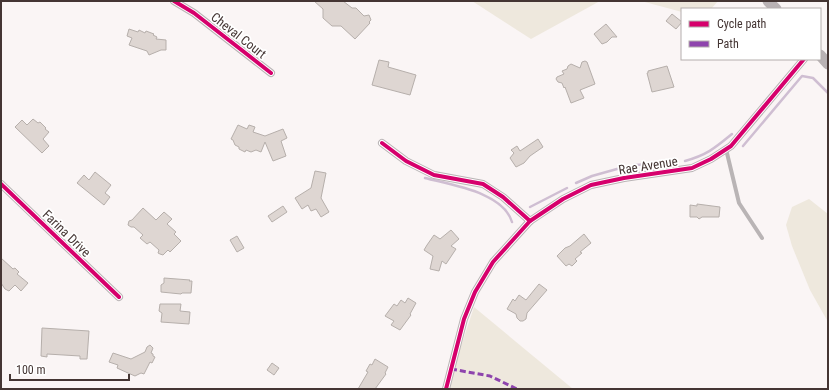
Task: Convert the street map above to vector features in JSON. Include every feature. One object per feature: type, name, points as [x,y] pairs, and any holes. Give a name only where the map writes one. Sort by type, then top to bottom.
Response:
[{"type":"main road","points":[[821,56],[828,64]]},
{"type":"street","name":"Cheval Court","points":[[174,1],[194,13],[271,73]]},
{"type":"street","name":"Rae Avenue","points":[[446,389],[464,319],[475,292],[493,262],[530,221],[563,199],[591,186],[624,178],[692,168],[711,159],[731,146],[803,60]]},
{"type":"street","points":[[382,143],[406,161],[434,175],[483,184],[503,197],[530,221]]},
{"type":"street","name":"Farina Drive","points":[[1,184],[119,297]]},
{"type":"lane","points":[[726,149],[739,203],[762,238]]},
{"type":"shaded area","points":[[472,1],[600,1],[531,39]]},
{"type":"shaded area","points":[[641,1],[718,1],[712,8],[681,8],[681,12]]},
{"type":"shaded area","points":[[809,199],[828,214],[828,322],[810,290],[792,246],[786,225],[792,207]]},
{"type":"shaded area","points":[[474,307],[573,389],[450,389],[455,364]]},
{"type":"building","points":[[314,1],[343,1],[352,8],[356,8],[364,16],[369,15],[371,20],[369,22],[370,23],[355,39],[341,26],[332,26],[323,18],[323,9]]},
{"type":"building","points":[[672,14],[681,21],[681,23],[676,29],[666,21]]},
{"type":"building","points":[[606,24],[617,37],[612,37],[607,42],[602,44],[594,34]]},
{"type":"building","points":[[129,29],[138,32],[139,30],[145,33],[146,31],[154,34],[153,35],[157,37],[156,39],[166,40],[166,50],[161,50],[149,55],[147,51],[129,45],[132,38],[127,36]]},
{"type":"building","points":[[379,60],[389,62],[388,67],[416,75],[410,95],[372,85]]},
{"type":"building","points":[[582,62],[587,62],[595,84],[580,90],[584,98],[571,103],[565,87],[564,88],[562,83],[558,82],[556,79],[564,74],[562,71],[567,69],[571,64],[580,68]]},
{"type":"building","points":[[667,66],[674,87],[652,92],[647,73],[648,71]]},
{"type":"building","points":[[33,119],[38,123],[40,122],[49,132],[43,139],[49,146],[42,153],[15,127],[22,120],[27,125]]},
{"type":"building","points":[[238,125],[247,129],[249,125],[255,127],[253,132],[265,136],[283,129],[287,138],[281,141],[286,156],[273,161],[265,142],[261,152],[256,150],[251,152],[246,150],[245,152],[239,149],[239,147],[235,145],[231,139]]},
{"type":"building","points":[[538,139],[543,147],[530,156],[524,163],[516,167],[510,158],[514,153],[511,150],[517,146],[520,151]]},
{"type":"building","points":[[315,171],[326,173],[321,198],[329,212],[321,217],[316,209],[311,211],[308,205],[302,209],[295,198],[311,188]]},
{"type":"building","points":[[95,172],[111,185],[105,193],[110,197],[104,205],[77,183],[84,175],[89,180]]},
{"type":"building","points":[[697,204],[720,207],[719,217],[702,217],[699,219],[697,217],[690,217],[690,205],[697,206]]},
{"type":"building","points":[[283,206],[287,212],[272,222],[268,216]]},
{"type":"building","points":[[143,208],[156,220],[164,212],[172,219],[167,224],[176,232],[174,234],[181,241],[170,252],[168,250],[163,255],[158,253],[159,250],[150,242],[147,244],[140,238],[143,235],[134,227],[128,225],[129,221],[132,220]]},
{"type":"building","points":[[451,230],[459,239],[451,246],[456,249],[446,264],[442,261],[439,271],[430,269],[433,256],[424,250],[434,235],[440,239]]},
{"type":"building","points":[[584,234],[591,243],[580,252],[582,253],[575,259],[577,261],[572,266],[569,264],[566,266],[557,256]]},
{"type":"building","points":[[237,236],[244,248],[237,252],[230,240]]},
{"type":"building","points":[[1,258],[13,269],[15,268],[19,272],[17,274],[28,283],[21,291],[15,285],[9,291],[5,289],[1,283]]},
{"type":"building","points":[[164,278],[192,281],[191,293],[181,294],[161,292],[161,285],[164,283]]},
{"type":"building","points":[[539,284],[547,290],[527,313],[526,319],[520,321],[516,314],[507,309],[513,299],[515,301],[519,295],[526,300]]},
{"type":"building","points":[[408,298],[416,303],[410,314],[411,315],[400,330],[391,325],[394,321],[385,316],[394,304],[397,306],[401,300],[405,303]]},
{"type":"building","points":[[160,304],[181,304],[180,311],[190,312],[189,324],[161,322],[162,313],[159,311]]},
{"type":"building","points":[[42,328],[89,331],[87,359],[80,359],[80,356],[47,354],[47,357],[41,356]]},
{"type":"building","points":[[150,345],[153,348],[151,353],[155,357],[152,363],[150,362],[144,374],[141,373],[135,376],[117,368],[118,365],[109,362],[113,353],[131,359],[145,352],[147,347]]},
{"type":"building","points":[[375,359],[388,367],[385,373],[386,374],[375,389],[358,389],[368,372],[366,371]]},
{"type":"building","points":[[272,363],[279,368],[274,375],[267,370]]},
{"type":"waterway","points":[[743,146],[802,76],[813,78],[828,93]]},
{"type":"waterway","points":[[685,161],[710,150],[732,134]]},
{"type":"waterway","points":[[634,165],[676,163]]},
{"type":"waterway","points":[[576,183],[592,176],[624,167]]},
{"type":"waterway","points":[[425,178],[462,187],[487,197],[498,203],[507,212],[512,222]]},
{"type":"waterway","points":[[530,207],[567,188]]},
{"type":"marked path","points":[[451,369],[490,376],[517,389]]},
{"type":"cycle path","points":[[174,1],[194,13],[271,73]]},
{"type":"cycle path","points":[[446,389],[464,319],[475,292],[493,262],[530,221],[563,199],[591,185],[624,178],[692,168],[711,159],[731,146],[803,60]]},
{"type":"cycle path","points":[[382,143],[406,161],[434,175],[483,184],[503,197],[530,221]]},
{"type":"cycle path","points":[[1,184],[119,297]]}]
